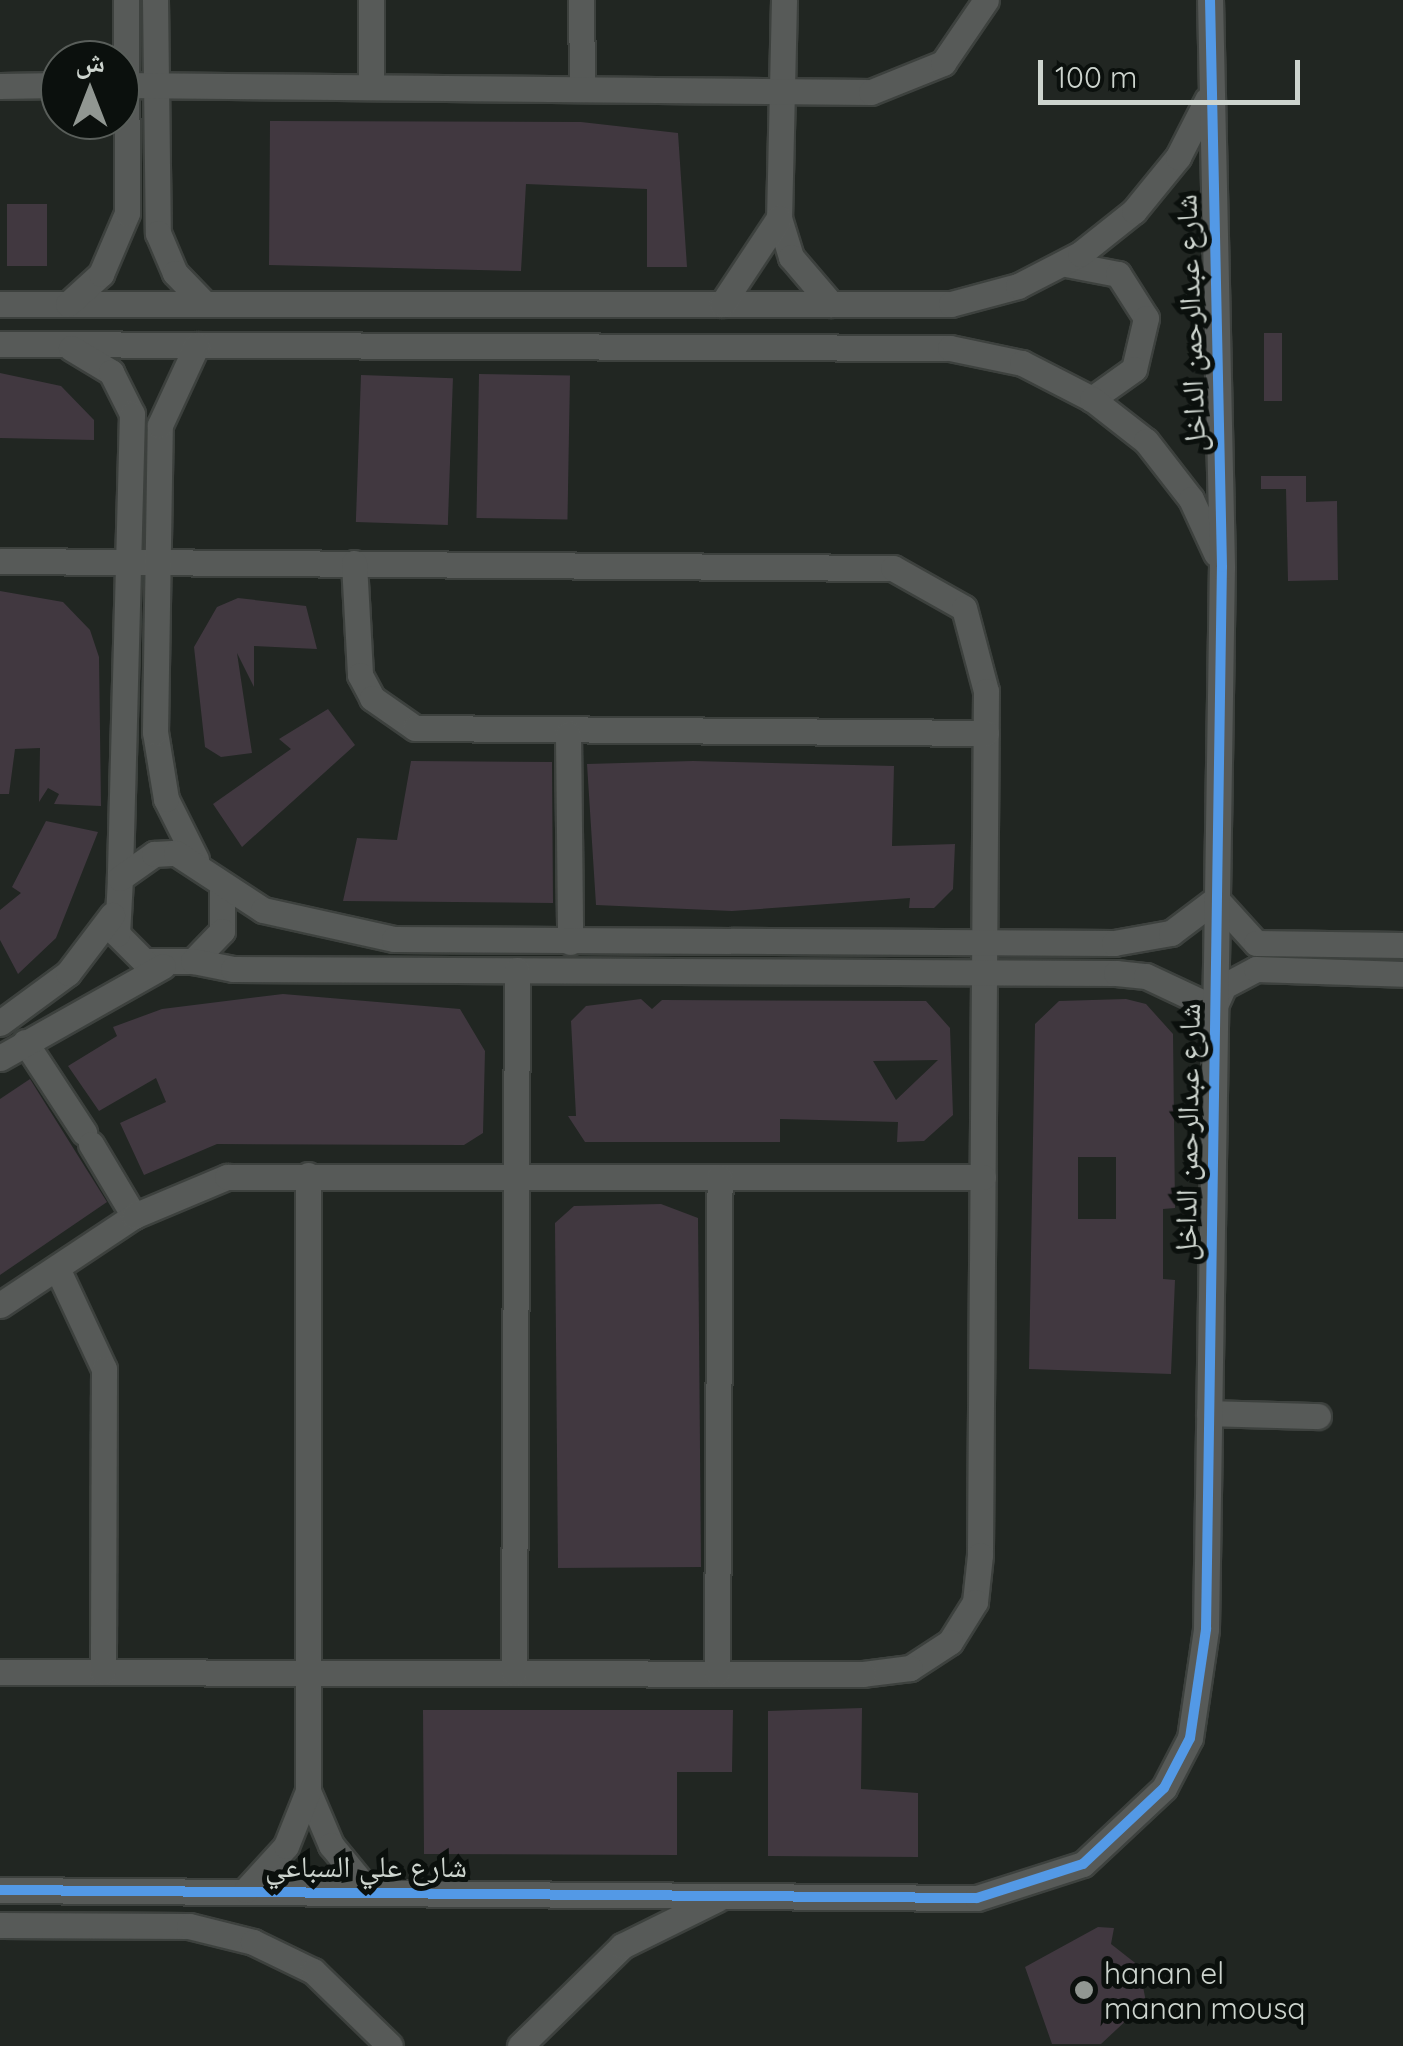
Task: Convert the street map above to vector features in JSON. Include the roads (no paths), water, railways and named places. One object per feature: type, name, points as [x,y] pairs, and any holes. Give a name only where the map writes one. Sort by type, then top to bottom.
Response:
[{"type":"street","points":[[125,40],[126,0]]},
{"type":"street","points":[[155,0],[158,234],[175,273],[205,304]]},
{"type":"street","points":[[371,0],[371,85]]},
{"type":"street","points":[[581,0],[582,86]]},
{"type":"street","points":[[784,0],[779,218],[796,266],[831,304]]},
{"type":"street","points":[[140,85],[582,86],[870,92],[919,78],[951,56],[986,0]]},
{"type":"street","name":"شارع عبدالرحمن الداخل","points":[[731,1894],[977,1898],[1049,1879],[1128,1830],[1172,1772],[1204,1685],[1222,567],[1209,95],[1210,0]]},
{"type":"street","points":[[0,86],[40,85]]},
{"type":"street","points":[[0,304],[951,304],[1066,264],[1134,211],[1178,157],[1209,95]]},
{"type":"street","points":[[68,304],[101,274],[122,235],[123,140]]},
{"type":"street","points":[[722,304],[779,218]]},
{"type":"street","points":[[1066,264],[1118,274],[1146,318],[1134,369],[1092,399]]},
{"type":"street","points":[[0,344],[950,348],[1022,362],[1092,399],[1146,441],[1192,500],[1222,567]]},
{"type":"street","points":[[0,1023],[68,973],[112,916],[120,878],[132,414],[111,372],[62,344]]},
{"type":"street","points":[[197,345],[160,425],[158,766],[196,859],[222,890],[349,935],[570,942],[1144,942],[1216,899],[1256,944],[1403,945]]},
{"type":"street","points":[[0,561],[893,568],[964,608],[984,656],[986,733],[980,1555],[964,1626],[910,1668],[716,1673],[0,1672]]},
{"type":"street","points":[[354,564],[360,675],[391,717],[441,732],[986,733]]},
{"type":"street","points":[[568,734],[570,942]]},
{"type":"street","points":[[120,878],[154,854],[196,859]]},
{"type":"street","points":[[193,961],[222,931],[222,890]]},
{"type":"street","points":[[112,916],[128,950],[163,966]]},
{"type":"street","points":[[0,1058],[163,966],[193,961],[517,970],[1146,976],[1214,1008],[1224,986],[1256,969],[1403,974]]},
{"type":"street","points":[[514,1673],[517,970]]},
{"type":"street","points":[[25,1042],[134,1216]]},
{"type":"street","points":[[246,1890],[286,1846],[308,1791],[308,1175]]},
{"type":"street","points":[[716,1673],[720,1176]]},
{"type":"street","points":[[0,1305],[134,1216],[227,1177],[983,1178]]},
{"type":"street","points":[[57,1268],[104,1369],[103,1672]]},
{"type":"street","points":[[1209,1413],[1318,1416]]},
{"type":"street","points":[[308,1791],[331,1845],[368,1890]]},
{"type":"street","name":"شارع علي السباعي","points":[[0,1890],[731,1894]]},
{"type":"street","points":[[134,1891],[135,1926]]},
{"type":"street","points":[[520,2046],[622,1946],[731,1894]]},
{"type":"street","points":[[0,1925],[188,1926],[253,1942],[313,1971],[390,2046]]},
{"type":"place","name":"hanan el manan mousq","points":[[1084,1990]]}]
